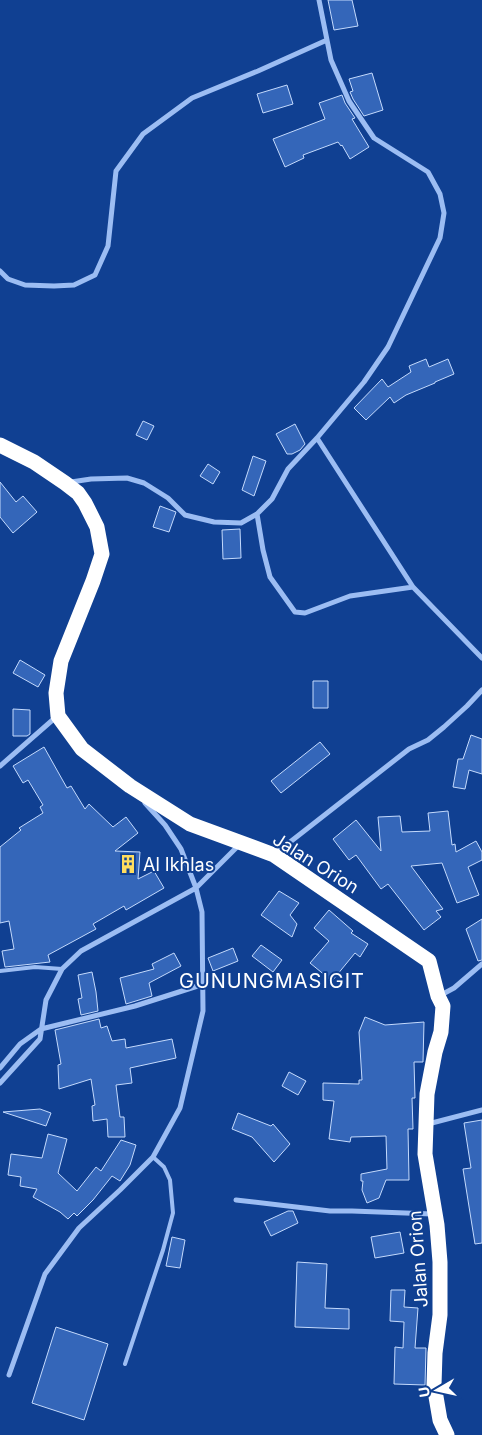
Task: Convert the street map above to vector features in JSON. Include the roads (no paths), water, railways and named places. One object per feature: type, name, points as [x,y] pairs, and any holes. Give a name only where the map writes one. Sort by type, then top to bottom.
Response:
[{"type":"highway","points":[[0,445],[34,462],[66,483],[85,503],[97,527],[102,554],[61,661],[56,693],[58,716]]},
{"type":"highway","name":"Jalan Orion","points":[[58,716],[82,750],[130,786],[190,824],[274,855],[429,961],[438,996],[443,1006],[441,1032],[427,1094],[425,1154],[437,1225],[440,1262],[440,1315],[435,1353],[434,1385],[440,1420],[446,1435]]},
{"type":"street","points":[[66,483],[91,479],[127,478],[144,483],[168,498],[185,515],[214,522],[241,523],[257,514],[272,499],[288,470],[364,382],[388,347],[440,238],[444,213],[440,194],[428,172],[374,138],[349,101],[331,60],[319,0]]},
{"type":"street","points":[[0,271],[8,279],[25,284],[54,286],[74,285],[96,276],[108,246],[116,171],[143,134],[192,98],[327,40]]},
{"type":"street","points":[[317,438],[413,587],[482,658]]},
{"type":"street","points":[[257,514],[270,577],[295,612],[305,613],[350,596],[413,587]]},
{"type":"street","points":[[274,855],[410,748],[428,740],[467,706],[482,690]]},
{"type":"street","points":[[0,766],[58,716]]},
{"type":"street","points":[[9,1375],[45,1274],[79,1228],[153,1157],[180,1108],[204,1011],[202,912],[196,888],[181,849],[165,825],[130,786]]},
{"type":"street","points":[[0,1083],[40,1039],[46,1000],[62,969],[81,951],[196,888],[242,843]]},
{"type":"street","points":[[438,996],[454,988],[482,964]]},
{"type":"street","points":[[0,1068],[20,1044],[41,1029],[135,1006],[204,984]]},
{"type":"street","points":[[425,1125],[482,1110]]},
{"type":"street","points":[[236,1200],[330,1211],[434,1214]]},
{"type":"lane","points":[[0,971],[34,967],[62,969]]},
{"type":"lane","points":[[125,1364],[163,1250],[173,1213],[170,1180],[164,1168],[153,1157]]},
{"type":"place","name":"Al Ikhlas","points":[[128,864]]},
{"type":"district","name":"GUNUNGMASIGIT","points":[[272,981]]}]
